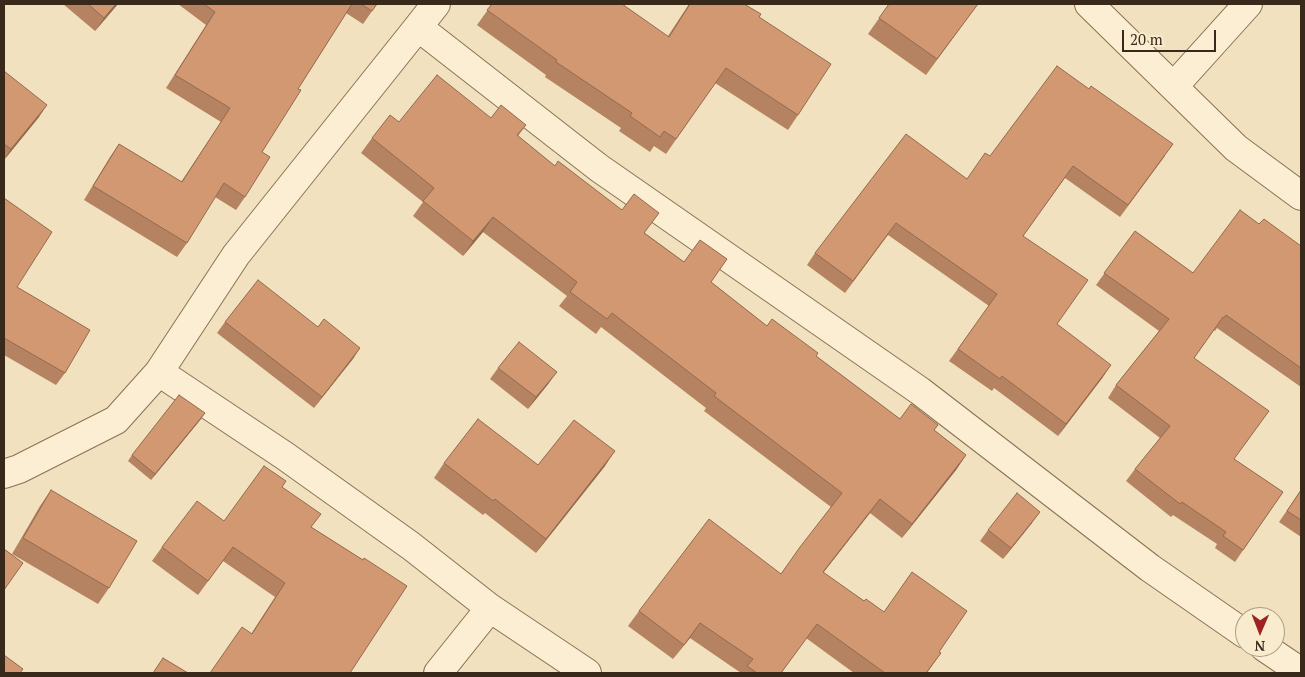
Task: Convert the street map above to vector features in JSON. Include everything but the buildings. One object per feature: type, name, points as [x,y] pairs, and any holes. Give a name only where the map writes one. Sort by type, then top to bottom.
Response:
[{"type":"street","points":[[4,474],[19,469],[116,420],[159,372],[236,255],[436,4]]},
{"type":"street","points":[[1089,4],[1236,148],[1301,196]]},
{"type":"street","points":[[1174,86],[1248,4]]},
{"type":"street","points":[[418,27],[599,168],[920,391],[1150,568],[1235,627]]},
{"type":"street","points":[[159,372],[285,456],[411,546],[490,608],[587,673]]},
{"type":"street","points":[[438,673],[490,608]]},
{"type":"street","points":[[1276,657],[1294,671]]}]
